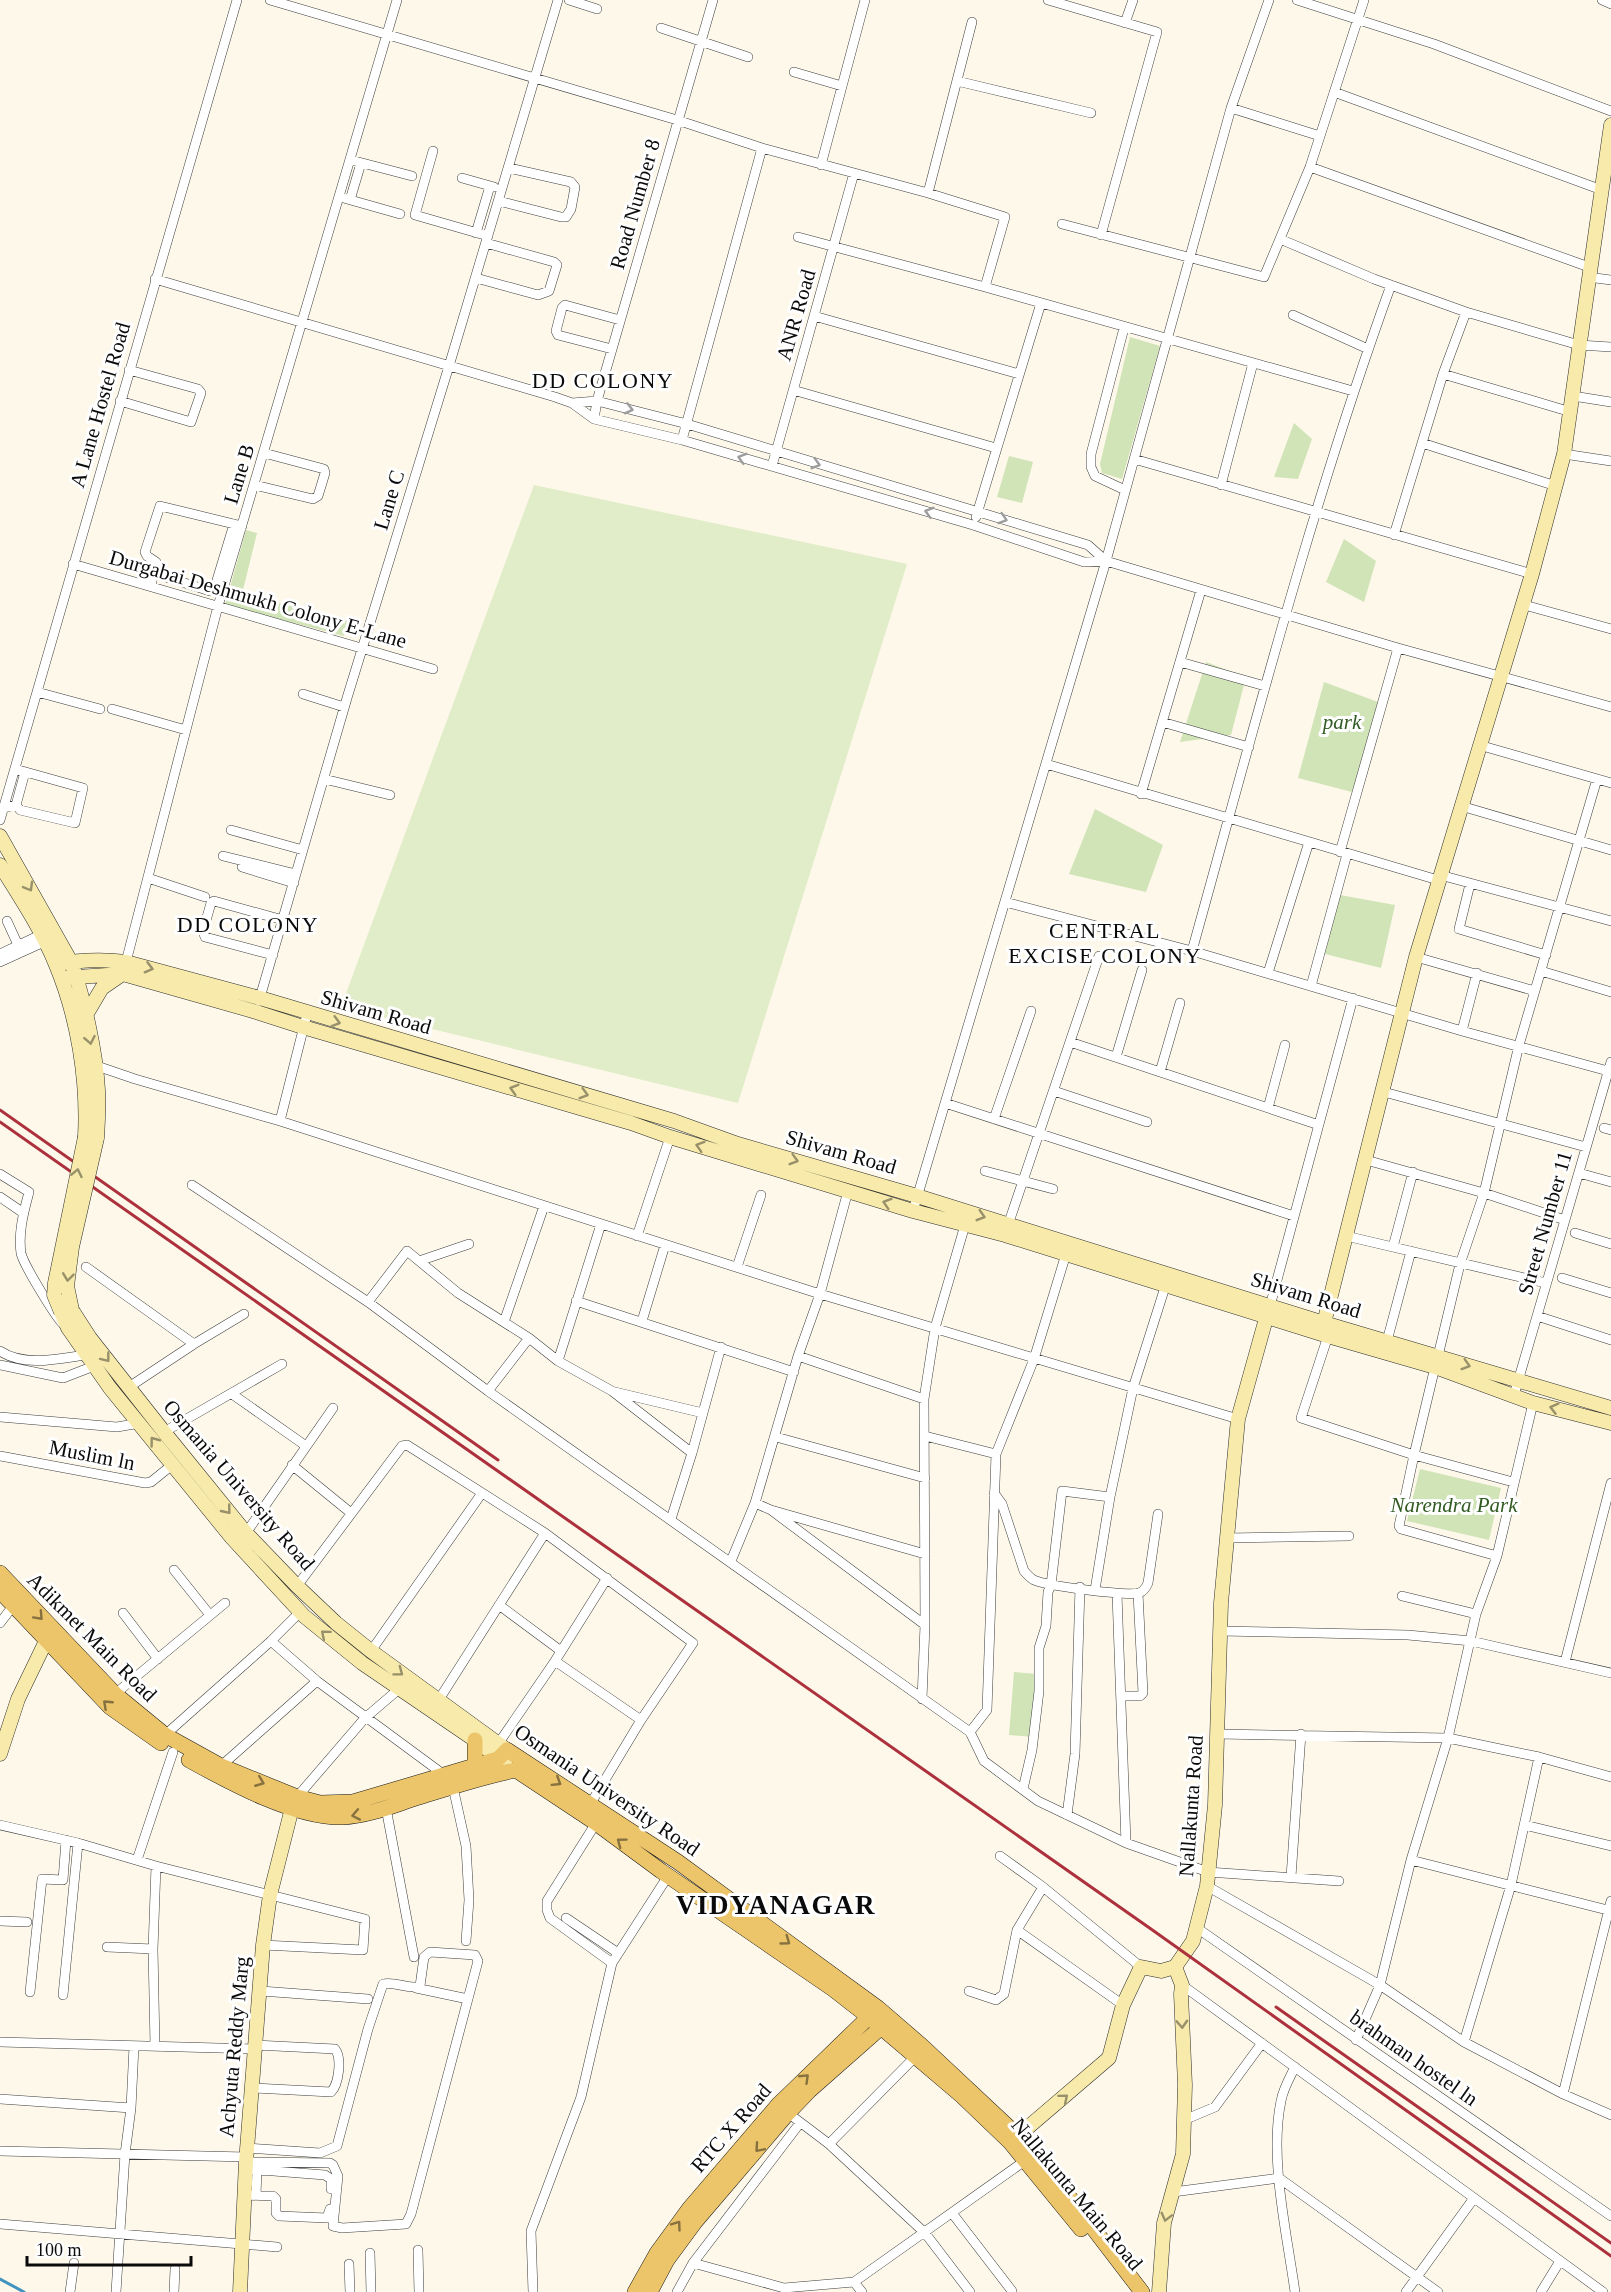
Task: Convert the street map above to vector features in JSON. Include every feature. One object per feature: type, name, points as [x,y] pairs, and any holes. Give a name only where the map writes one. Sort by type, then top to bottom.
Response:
[{"type":"main road","points":[[1326,1330],[1346,1236],[1384,1092],[1416,957],[1521,604],[1532,574],[1564,454],[1611,125]]},
{"type":"main road","name":"Osmania University Road","points":[[0,836],[71,962],[86,1015],[91,1073],[85,1137],[54,1295],[246,1533],[336,1623],[499,1751],[668,1876],[833,1989],[873,2013]]},
{"type":"main road","name":"Osmania University Road","points":[[0,865],[56,964],[91,1073]]},
{"type":"main road","name":"Shivam Road","points":[[56,964],[71,962],[124,968],[257,1004],[308,1014],[674,1121],[738,1144],[917,1196],[1326,1330],[1437,1362],[1518,1380],[1611,1408]]},
{"type":"main road","points":[[86,1015],[102,988],[124,968]]},
{"type":"main road","name":"Shivam Road","points":[[61,978],[124,968]]},
{"type":"main road","name":"Shivam Road","points":[[257,1004],[303,1028],[631,1123],[913,1211],[1005,1235],[1166,1284],[1269,1311]]},
{"type":"main road","name":"Osmania University Road","points":[[67,1311],[68,1328],[89,1360],[232,1538],[300,1612],[327,1637],[399,1689],[476,1740],[499,1751]]},
{"type":"main road","name":"Nallakunta Road","points":[[1175,1967],[1193,1941],[1208,1879],[1215,1805],[1220,1631],[1226,1538],[1238,1419],[1269,1311]]},
{"type":"main road","name":"Shivam Road","points":[[1326,1330],[1387,1341],[1533,1403],[1611,1423]]},
{"type":"main road","name":"Adikmet Main Road","points":[[0,1573],[115,1694],[165,1735],[221,1766],[320,1815],[342,1817],[386,1808],[520,1765]]},
{"type":"main road","name":"Adikmet Main Road","points":[[0,1591],[110,1707],[173,1752],[226,1781],[294,1802],[353,1802],[475,1766],[499,1751]]},
{"type":"main road","points":[[0,1754],[18,1699],[46,1641]]},
{"type":"main road","points":[[475,1766],[476,1740]]},
{"type":"main road","name":"Osmania University Road","points":[[520,1765],[591,1803],[684,1866],[885,2024]]},
{"type":"main road","name":"Achyuta Reddy Marg","points":[[240,2292],[242,2246],[250,2195],[248,2161],[263,1945],[270,1895],[294,1802]]},
{"type":"main road","points":[[1019,2135],[1110,2058],[1123,2005],[1141,1967],[1161,1971],[1175,1967],[1182,1985],[1180,1994],[1185,2085],[1183,2154],[1164,2223],[1159,2292]]},
{"type":"main road","name":"RTC X Road","points":[[650,2292],[662,2257],[689,2209],[777,2105],[873,2013]]},
{"type":"main road","name":"RTC X Road","points":[[635,2292],[662,2257],[794,2118],[809,2091],[885,2024]]},
{"type":"main road","name":"Nallakunta Main Road","points":[[885,2024],[1019,2135],[1034,2151],[1142,2292]]},
{"type":"main road","name":"Nallakunta Main Road","points":[[885,2024],[915,2057],[962,2096],[1026,2160],[1131,2292]]},
{"type":"street","name":"A Lane Hostel Road","points":[[0,820],[237,0]]},
{"type":"street","points":[[270,0],[677,120],[762,148],[928,193],[1005,217],[985,287]]},
{"type":"street","name":"Lane B","points":[[124,968],[238,525],[255,485],[397,0]]},
{"type":"street","name":"Lane C","points":[[257,1004],[344,707],[476,278],[558,0]]},
{"type":"street","points":[[569,0],[597,9]]},
{"type":"street","name":"Road Number 8","points":[[594,419],[620,320],[713,0]]},
{"type":"street","points":[[821,165],[865,0]]},
{"type":"street","points":[[1048,0],[1157,32],[1101,235]]},
{"type":"street","points":[[1125,23],[1133,0]]},
{"type":"street","points":[[913,1211],[1106,561],[1231,108],[1269,0]]},
{"type":"street","points":[[1297,0],[1434,44],[1611,111]]},
{"type":"street","points":[[1062,224],[1264,277],[1310,167],[1364,0]]},
{"type":"street","points":[[1602,0],[1611,4]]},
{"type":"street","points":[[928,193],[972,22]]},
{"type":"street","points":[[661,28],[748,57]]},
{"type":"street","points":[[795,72],[842,86]]},
{"type":"street","points":[[957,81],[1091,113]]},
{"type":"street","points":[[1334,92],[1602,190]]},
{"type":"street","points":[[1231,108],[1320,136]]},
{"type":"street","points":[[682,440],[762,148]]},
{"type":"street","points":[[433,151],[415,215],[476,233],[487,240],[554,262],[557,265],[549,291],[538,295],[476,278]]},
{"type":"street","points":[[351,160],[412,176]]},
{"type":"street","points":[[350,200],[361,163]]},
{"type":"street","points":[[1310,167],[1611,280]]},
{"type":"street","points":[[499,201],[561,217],[566,217],[571,209],[575,187],[571,182],[509,168]]},
{"type":"street","name":"ANR Road","points":[[772,466],[854,173]]},
{"type":"street","points":[[462,178],[502,189]]},
{"type":"street","points":[[476,233],[490,186]]},
{"type":"street","points":[[340,197],[400,214]]},
{"type":"street","points":[[483,208],[495,212]]},
{"type":"street","points":[[798,237],[985,287],[1353,391]]},
{"type":"street","points":[[1280,239],[1391,285],[1466,312],[1579,345],[1611,347]]},
{"type":"street","points":[[155,279],[572,403],[594,419],[682,440],[772,466],[973,525],[1084,562],[1106,561],[1398,648],[1611,707]]},
{"type":"street","points":[[1192,951],[1285,615],[1353,391],[1391,285]]},
{"type":"street","points":[[973,525],[1041,303]]},
{"type":"street","points":[[612,349],[558,335],[555,331],[565,305],[620,320]]},
{"type":"street","points":[[1394,535],[1443,374],[1466,312]]},
{"type":"street","points":[[1293,315],[1368,349]]},
{"type":"street","points":[[814,316],[1019,374]]},
{"type":"street","points":[[1124,328],[1091,454],[1091,466],[1095,476],[1125,490]]},
{"type":"street","points":[[1221,485],[1253,363]]},
{"type":"street","points":[[120,401],[191,422],[201,393],[198,389],[129,370]]},
{"type":"street","points":[[1443,374],[1570,412]]},
{"type":"street","points":[[794,390],[996,448]]},
{"type":"street","points":[[1573,396],[1611,402]]},
{"type":"street","points":[[572,403],[597,401],[687,424],[1088,545],[1106,561]]},
{"type":"street","points":[[1422,442],[1556,486]]},
{"type":"street","points":[[255,485],[313,499],[318,496],[325,472],[324,469],[264,453]]},
{"type":"street","points":[[1564,454],[1611,461]]},
{"type":"street","points":[[1134,459],[1532,574]]},
{"type":"street","points":[[151,586],[153,573],[155,560],[147,556],[145,552],[160,506],[238,525],[214,590],[210,591],[153,573]]},
{"type":"street","name":"Durgabai Deshmukh Colony E-Lane","points":[[73,564],[433,669]]},
{"type":"street","points":[[1141,794],[1202,590]]},
{"type":"street","points":[[1521,604],[1611,630]]},
{"type":"street","points":[[1311,986],[1398,648]]},
{"type":"street","points":[[1180,663],[1266,686]]},
{"type":"street","points":[[37,692],[100,709]]},
{"type":"street","points":[[303,694],[344,707]]},
{"type":"street","points":[[112,709],[186,730]]},
{"type":"street","points":[[1162,722],[1249,747]]},
{"type":"street","points":[[1479,746],[1611,783]]},
{"type":"street","points":[[1046,764],[1344,853],[1611,921]]},
{"type":"street","points":[[15,769],[83,788],[75,823],[20,810],[16,805]]},
{"type":"street","points":[[16,805],[26,772]]},
{"type":"street","points":[[324,779],[390,795]]},
{"type":"street","points":[[1497,1556],[1400,1528],[1399,1525],[1460,1264],[1484,1193],[1519,1045],[1597,779]]},
{"type":"street","points":[[3,808],[16,805]]},
{"type":"street","points":[[1461,806],[1611,850]]},
{"type":"street","points":[[231,831],[303,850]]},
{"type":"street","points":[[1268,973],[1309,842]]},
{"type":"street","points":[[223,856],[295,878]]},
{"type":"street","points":[[242,867],[295,878]]},
{"type":"street","points":[[148,878],[205,897]]},
{"type":"street","points":[[1470,884],[1459,929],[1546,955]]},
{"type":"street","points":[[273,955],[205,937],[203,931],[211,903],[214,901],[283,920]]},
{"type":"street","points":[[1005,902],[1192,951],[1462,1031],[1610,1066]]},
{"type":"street","points":[[7,921],[18,945]]},
{"type":"street","points":[[0,954],[18,945],[42,938]]},
{"type":"street","points":[[0,962],[42,938]]},
{"type":"street","points":[[1008,1225],[1099,956]]},
{"type":"street","points":[[1416,957],[1535,991]]},
{"type":"street","points":[[1116,1057],[1143,970]]},
{"type":"street","points":[[1541,971],[1611,992]]},
{"type":"street","points":[[1462,1031],[1476,974]]},
{"type":"street","points":[[1269,1311],[1353,998]]},
{"type":"street","points":[[1160,1072],[1180,1003]]},
{"type":"street","points":[[994,1119],[1031,1011]]},
{"type":"street","points":[[280,1121],[308,1014]]},
{"type":"street","points":[[1070,1042],[1319,1125]]},
{"type":"street","points":[[1268,1108],[1285,1046]]},
{"type":"street","name":"Street Number 11","points":[[1514,1395],[1610,1066]]},
{"type":"street","points":[[91,1073],[135,1079],[280,1121],[820,1294],[1238,1419]]},
{"type":"street","points":[[1054,1091],[1147,1122]]},
{"type":"street","points":[[1384,1092],[1586,1147]]},
{"type":"street","points":[[945,1103],[1294,1216]]},
{"type":"street","points":[[637,1236],[670,1137]]},
{"type":"street","points":[[1366,1160],[1484,1193],[1565,1220]]},
{"type":"street","points":[[985,1171],[1053,1189]]},
{"type":"street","points":[[1393,1247],[1413,1172]]},
{"type":"street","points":[[1579,1173],[1611,1182]]},
{"type":"street","points":[[0,1174],[28,1191],[22,1212],[21,1254],[53,1313],[68,1328]]},
{"type":"street","points":[[192,1185],[368,1302],[488,1391],[970,1732],[984,1761],[1038,1801],[1208,1879],[1380,1986],[1464,2043],[1563,2094],[1611,2115]]},
{"type":"street","points":[[731,1562],[755,1503],[776,1437],[798,1356],[820,1294],[848,1191]]},
{"type":"street","points":[[737,1268],[761,1195]]},
{"type":"street","points":[[0,1197],[22,1212]]},
{"type":"street","points":[[504,1322],[544,1206]]},
{"type":"street","points":[[558,1361],[601,1224]]},
{"type":"street","points":[[922,1699],[925,1625],[924,1399],[935,1328],[965,1225]]},
{"type":"street","points":[[1575,1233],[1611,1244]]},
{"type":"street","points":[[1346,1236],[1546,1283]]},
{"type":"street","points":[[418,1261],[469,1244]]},
{"type":"street","points":[[642,1321],[665,1245]]},
{"type":"street","points":[[1387,1341],[1411,1251]]},
{"type":"street","points":[[368,1302],[406,1252],[458,1293],[529,1338],[558,1361],[612,1391],[692,1453]]},
{"type":"street","points":[[970,1732],[987,1710],[996,1454],[1034,1359],[1066,1254]]},
{"type":"street","points":[[86,1267],[194,1344]]},
{"type":"street","points":[[1562,1278],[1611,1293]]},
{"type":"street","points":[[1095,1590],[1110,1497],[1133,1388],[1166,1284]]},
{"type":"street","points":[[576,1301],[794,1372]]},
{"type":"street","points":[[129,1387],[244,1314]]},
{"type":"street","points":[[1537,1316],[1611,1340]]},
{"type":"street","points":[[1326,1330],[1301,1418],[1414,1455],[1513,1482]]},
{"type":"street","points":[[488,1391],[529,1338]]},
{"type":"street","points":[[671,1519],[721,1347]]},
{"type":"street","points":[[0,1350],[7,1355],[37,1360],[89,1360]]},
{"type":"street","points":[[798,1356],[924,1399]]},
{"type":"street","points":[[0,1365],[63,1378],[89,1360]]},
{"type":"street","points":[[164,1432],[282,1364]]},
{"type":"street","points":[[612,1391],[703,1413]]},
{"type":"street","points":[[232,1394],[306,1446]]},
{"type":"street","points":[[1356,2040],[1380,1986],[1411,1860],[1448,1738],[1476,1614],[1497,1556],[1533,1403]]},
{"type":"street","points":[[246,1533],[333,1408]]},
{"type":"street","points":[[0,1417],[117,1427],[140,1423]]},
{"type":"street","points":[[925,1436],[996,1454]]},
{"type":"street","points":[[776,1437],[925,1478]]},
{"type":"street","points":[[297,1586],[405,1445],[545,1533],[607,1578],[693,1643],[641,1720],[591,1803]]},
{"type":"street","name":"Muslim ln","points":[[0,1456],[145,1483],[151,1482],[172,1465]]},
{"type":"street","points":[[292,1465],[351,1514]]},
{"type":"street","points":[[1565,1662],[1611,1483]]},
{"type":"street","points":[[1023,1789],[1032,1750],[1039,1691],[1039,1648],[1046,1626],[1048,1592],[1051,1585],[1062,1491],[1110,1497]]},
{"type":"street","points":[[371,1651],[482,1493]]},
{"type":"street","points":[[994,1493],[1002,1504],[1024,1571],[1032,1580],[1051,1585],[1080,1587],[1118,1594],[1138,1593],[1145,1590],[1158,1514]]},
{"type":"street","points":[[755,1503],[771,1510],[925,1554]]},
{"type":"street","points":[[771,1510],[925,1625]]},
{"type":"street","points":[[438,1701],[545,1533]]},
{"type":"street","points":[[1226,1538],[1349,1536]]},
{"type":"street","points":[[174,1570],[210,1615]]},
{"type":"street","points":[[499,1751],[607,1578]]},
{"type":"street","points":[[1066,1815],[1077,1721],[1080,1587]]},
{"type":"street","points":[[1121,1696],[1140,1696],[1143,1693],[1138,1593]]},
{"type":"street","points":[[1118,1594],[1126,1843]]},
{"type":"street","points":[[1402,1596],[1476,1614]]},
{"type":"street","points":[[115,1694],[225,1603]]},
{"type":"street","points":[[499,1605],[561,1651]]},
{"type":"street","points":[[0,1623],[13,1606]]},
{"type":"street","points":[[165,1735],[271,1641],[300,1612]]},
{"type":"street","points":[[123,1613],[158,1659]]},
{"type":"street","points":[[1220,1631],[1408,1635],[1471,1641],[1611,1673]]},
{"type":"street","points":[[271,1641],[317,1681],[443,1774]]},
{"type":"street","points":[[555,1661],[641,1720]]},
{"type":"street","points":[[221,1766],[317,1681]]},
{"type":"street","points":[[294,1802],[365,1718],[399,1689]]},
{"type":"street","points":[[1218,1734],[1448,1738],[1539,1757],[1611,1777]]},
{"type":"street","points":[[1291,1877],[1301,1734]]},
{"type":"street","points":[[137,1860],[173,1752]]},
{"type":"street","points":[[1464,2043],[1511,1885],[1539,1757]]},
{"type":"street","points":[[453,1787],[466,1846],[469,1900],[466,1941]]},
{"type":"street","points":[[386,1808],[414,1957]]},
{"type":"street","points":[[596,1822],[547,1901],[547,1910],[550,1918],[612,1963]]},
{"type":"street","points":[[0,1825],[78,1843],[156,1866],[364,1919],[363,1950],[263,1945]]},
{"type":"street","points":[[1525,1825],[1611,1846]]},
{"type":"street","points":[[30,1992],[42,1879],[63,1880],[66,1840]]},
{"type":"street","points":[[63,1995],[78,1843]]},
{"type":"street","points":[[1000,1856],[1043,1887],[1141,1967]]},
{"type":"street","points":[[1411,1860],[1610,1907],[1563,2094]]},
{"type":"street","points":[[155,2046],[153,1949],[156,1866]]},
{"type":"street","points":[[533,2292],[531,2231],[581,2097],[612,1963],[668,1876]]},
{"type":"street","points":[[1208,1879],[1291,1877],[1339,1881]]},
{"type":"street","points":[[969,1991],[996,2000],[1004,1994],[1017,1929],[1043,1887]]},
{"type":"street","points":[[566,1918],[618,1953]]},
{"type":"street","points":[[0,1922],[27,1922]]},
{"type":"street","name":"brahman hostel ln","points":[[1197,1928],[1611,2216]]},
{"type":"street","points":[[1017,1929],[1123,2005]]},
{"type":"street","points":[[107,1947],[153,1949]]},
{"type":"street","points":[[0,2151],[330,2163],[335,2167],[338,2176],[333,2226],[342,2228],[404,2225],[409,2221],[478,1958],[473,1953],[430,1952],[426,1954],[422,1981],[416,1988]]},
{"type":"street","points":[[248,2161],[320,2152],[337,2146],[383,1984],[391,1983],[468,1999]]},
{"type":"street","points":[[1182,1985],[1603,2292]]},
{"type":"street","points":[[261,1990],[368,1999]]},
{"type":"street","points":[[0,2042],[335,2049],[338,2053],[335,2088],[331,2092],[252,2088]]},
{"type":"street","points":[[1184,2120],[1215,2107],[1262,2043]]},
{"type":"street","points":[[116,2292],[134,2046]]},
{"type":"street","points":[[828,2144],[915,2057]]},
{"type":"street","points":[[1295,2067],[1281,2098],[1276,2132],[1279,2178],[1295,2292]]},
{"type":"street","points":[[0,2099],[131,2108]]},
{"type":"street","points":[[677,2292],[693,2263],[794,2118],[828,2144],[925,2233],[970,2292]]},
{"type":"street","points":[[330,2163],[331,2150]]},
{"type":"street","points":[[693,2263],[785,2290],[854,2282],[1026,2160]]},
{"type":"street","points":[[248,2161],[325,2175],[331,2182],[329,2215],[323,2219],[279,2216],[276,2213],[276,2199],[273,2196],[250,2195]]},
{"type":"street","points":[[1173,2192],[1279,2178],[1438,2292]]},
{"type":"street","points":[[1406,2292],[1474,2198]]},
{"type":"street","points":[[952,2213],[1012,2291]]},
{"type":"street","points":[[0,2224],[242,2246],[277,2247]]},
{"type":"street","points":[[418,2250],[419,2292]]},
{"type":"street","points":[[370,2253],[371,2292]]},
{"type":"street","points":[[1541,2292],[1560,2261]]},
{"type":"street","points":[[70,2292],[74,2263]]},
{"type":"street","points":[[350,2264],[350,2292]]},
{"type":"street","points":[[174,2292],[175,2269]]},
{"type":"street","points":[[854,2282],[862,2292]]},
{"type":"green space","points":[[1130,337],[1160,346],[1122,479],[1102,473],[1100,464]]},
{"type":"green space","points":[[1294,423],[1312,439],[1298,479],[1274,477]]},
{"type":"green space","points":[[1009,456],[1033,462],[1022,503],[997,497]]},
{"type":"green space","points":[[534,485],[907,564],[738,1103],[341,1007]]},
{"type":"green space","points":[[246,530],[257,533],[242,594],[348,620],[344,636],[225,605]]},
{"type":"green space","points":[[1344,539],[1376,561],[1364,602],[1326,582]]},
{"type":"green space","points":[[1206,662],[1246,677],[1231,735],[1180,742]]},
{"type":"green space","name":"park","points":[[1324,682],[1378,702],[1352,792],[1298,778]]},
{"type":"green space","points":[[1095,809],[1163,845],[1146,892],[1069,874]]},
{"type":"green space","points":[[1340,895],[1395,905],[1381,968],[1325,954]]},
{"type":"green space","name":"Narendra Park","points":[[1420,1469],[1501,1488],[1489,1540],[1407,1521]]},
{"type":"green space","points":[[1014,1672],[1038,1674],[1033,1737],[1009,1735]]},
{"type":"waterway","points":[[0,2279],[24,2292]]},
{"type":"railway","points":[[0,1110],[498,1460]]},
{"type":"railway","points":[[0,1122],[1151,1929],[1611,2256]]},
{"type":"railway","points":[[1276,2007],[1611,2243]]},
{"type":"district","name":"DD COLONY","points":[[603,380]]},
{"type":"district","name":"DD COLONY","points":[[248,924]]},
{"type":"district","name":"CENTRAL EXCISE COLONY","points":[[1105,942]]},
{"type":"district","name":"VIDYANAGAR","points":[[776,1905]]}]
